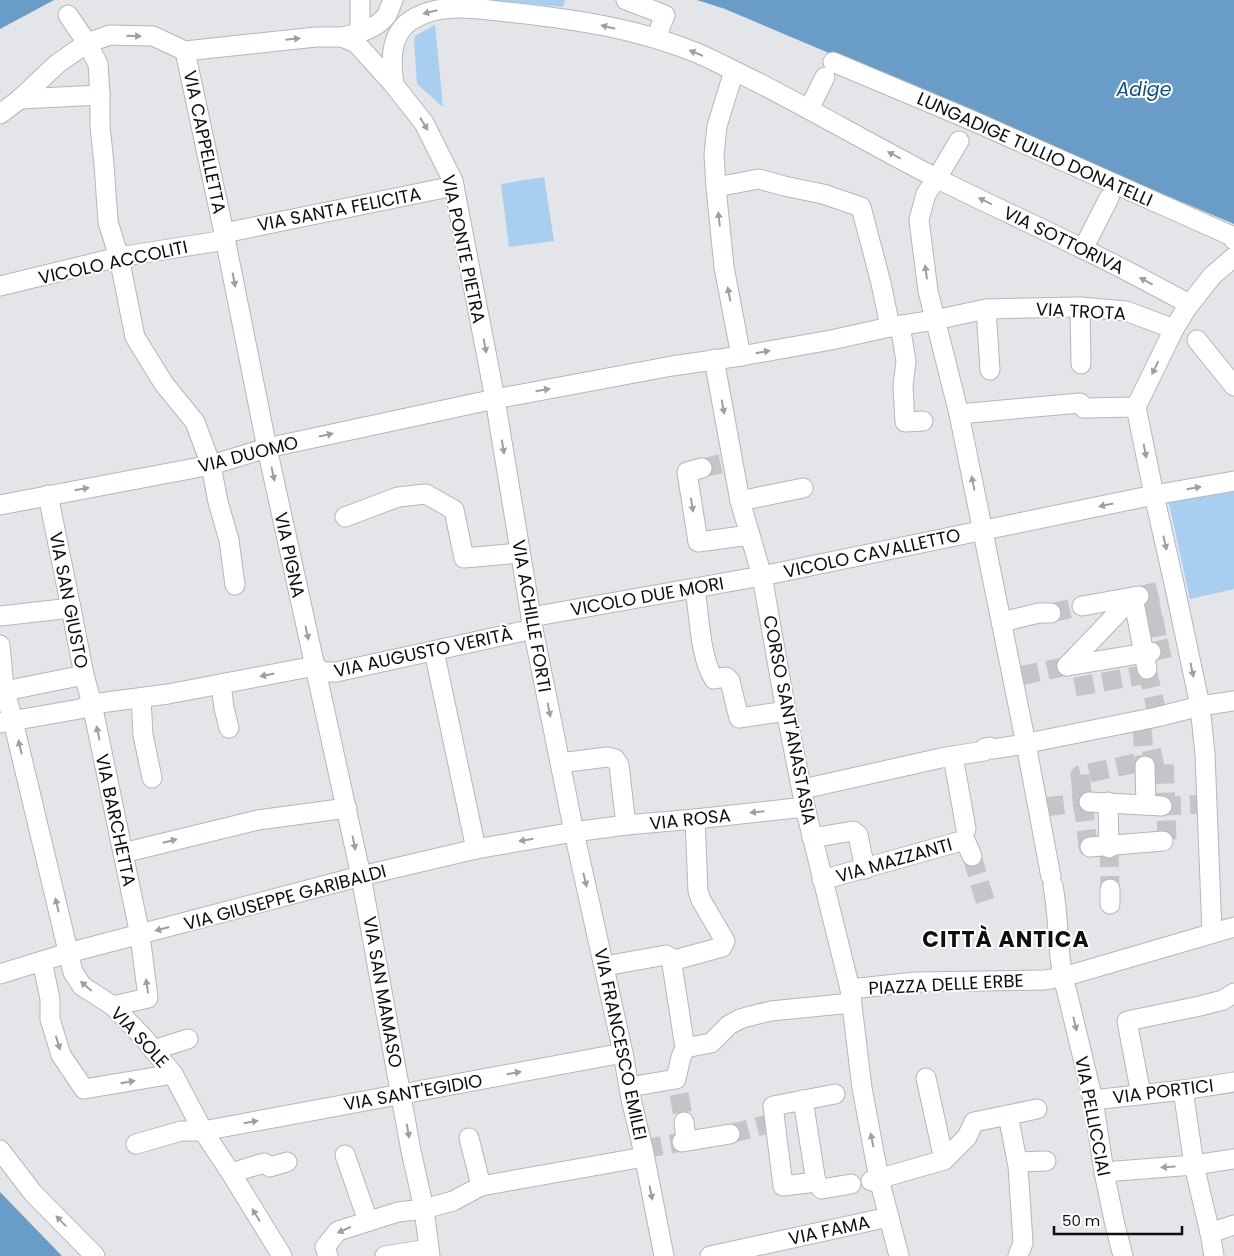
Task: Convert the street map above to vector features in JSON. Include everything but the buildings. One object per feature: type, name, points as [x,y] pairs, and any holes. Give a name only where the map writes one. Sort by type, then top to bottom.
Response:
[{"type":"street","points":[[360,0],[360,33]]},
{"type":"street","points":[[626,0],[666,15],[656,38]]},
{"type":"street","points":[[65,6],[98,64],[100,126],[108,222],[119,257],[135,337],[164,384],[196,422],[211,465],[218,502],[229,540],[235,585]]},
{"type":"street","name":"VIA SOTTORIVA","points":[[394,85],[391,65],[394,46],[400,31],[409,22],[422,14],[432,11],[465,8],[561,18],[597,24],[656,38],[698,53],[809,109],[937,178],[1084,249],[1189,304]]},
{"type":"street","points":[[0,114],[20,99],[57,64],[87,44],[110,35],[153,36],[185,51],[316,37],[342,37],[360,33],[377,25],[391,11]]},
{"type":"street","name":"VIA PONTE PIETRA","points":[[342,37],[356,43],[394,85],[424,123],[453,181],[495,399]]},
{"type":"street","name":"VIA CAPPELLETTA","points":[[185,51],[225,236]]},
{"type":"street","name":"LUNGADIGE TULLIO DONATELLI","points":[[809,109],[829,69],[971,120],[1232,236],[1234,240]]},
{"type":"street","points":[[734,71],[716,126],[714,155],[724,267],[741,356]]},
{"type":"street","points":[[20,99],[100,95]]},
{"type":"street","points":[[959,141],[926,194],[919,220],[928,292],[959,414],[1008,653],[1017,677],[1030,743],[1052,882],[1062,977]]},
{"type":"street","points":[[716,187],[759,179],[823,194],[861,207],[881,283],[906,362],[903,386],[905,422],[923,421]]},
{"type":"street","name":"VIA SANTA FELICITA","points":[[225,236],[454,186]]},
{"type":"street","points":[[1084,249],[1109,198]]},
{"type":"street","name":"VICOLO ACCOLITI","points":[[0,286],[119,257],[225,236]]},
{"type":"street","name":"VIA PIGNA","points":[[225,236],[267,448],[361,876]]},
{"type":"street","points":[[1212,932],[1205,754],[1200,706],[1180,646],[1171,607],[1154,496],[1136,407],[1174,329],[1189,304],[1212,276],[1234,257]]},
{"type":"street","points":[[986,308],[990,370]]},
{"type":"street","name":"VIA TROTA","points":[[741,356],[935,320],[986,308],[1080,308],[1126,311],[1174,329]]},
{"type":"street","points":[[1080,308],[1082,364]]},
{"type":"street","points":[[1197,340],[1234,386]]},
{"type":"street","name":"VIA DUOMO","points":[[0,505],[211,465],[267,448],[495,399],[714,359],[741,356]]},
{"type":"street","name":"CORSO SANT'ANASTASIA","points":[[714,359],[740,501],[762,576],[786,711],[812,838],[839,940]]},
{"type":"street","name":"VIA ACHILLE FORTI","points":[[495,399],[532,623],[574,832]]},
{"type":"street","points":[[959,414],[1080,403],[1084,408],[1136,407]]},
{"type":"street","points":[[702,468],[687,472],[698,542],[750,535]]},
{"type":"street","name":"VICOLO CAVALLETTO","points":[[762,576],[982,530],[1234,481]]},
{"type":"street","points":[[740,501],[803,488]]},
{"type":"street","points":[[345,517],[398,496],[426,494],[454,510],[464,558],[520,553]]},
{"type":"street","name":"VIA SAN GIUSTO","points":[[48,495],[84,675],[92,704]]},
{"type":"street","name":"VICOLO DUE MORI","points":[[532,623],[695,588],[762,576]]},
{"type":"street","points":[[695,588],[704,652],[709,672],[714,679],[726,677],[730,681],[739,718],[786,711]]},
{"type":"street","points":[[1082,606],[1140,613]]},
{"type":"street","points":[[0,616],[72,608]]},
{"type":"street","points":[[1002,622],[1039,613],[1051,613]]},
{"type":"street","points":[[1140,613],[1148,658],[1067,666],[1140,613]]},
{"type":"street","name":"VIA AUGUSTO VERITÀ","points":[[315,666],[323,672],[336,672],[434,651],[532,623]]},
{"type":"street","name":"VIA SOLE","points":[[0,645],[7,722],[73,972],[82,986],[113,1006],[173,1074],[203,1131],[282,1256]]},
{"type":"street","points":[[434,651],[476,849]]},
{"type":"street","points":[[7,722],[92,704],[141,698],[315,666]]},
{"type":"street","points":[[3,689],[84,675]]},
{"type":"street","points":[[221,684],[229,728]]},
{"type":"street","points":[[141,698],[143,735],[152,778]]},
{"type":"street","name":"VIA ROSA","points":[[574,832],[695,819],[804,798],[947,758],[984,751],[985,748],[990,747],[993,749],[1030,743],[1200,706],[1234,701]]},
{"type":"street","name":"VIA BARCHETTA","points":[[92,704],[140,935],[148,998],[113,1006]]},
{"type":"street","points":[[560,763],[608,757],[614,759],[619,765],[626,825]]},
{"type":"street","name":"VIA MAZZANTI","points":[[822,880],[968,842],[947,758]]},
{"type":"street","points":[[1088,804],[1108,802],[1154,805],[1145,766]]},
{"type":"street","points":[[1108,802],[1109,846]]},
{"type":"street","points":[[123,852],[258,820],[346,808]]},
{"type":"street","points":[[671,961],[722,947],[724,941],[698,891],[695,819]]},
{"type":"street","points":[[812,838],[853,830],[858,835],[865,868]]},
{"type":"street","name":"VIA GIUSEPPE GARIBALDI","points":[[0,974],[68,953],[361,876],[476,849],[574,832]]},
{"type":"street","name":"VIA FRANCESCO EMILEI","points":[[574,832],[605,966],[664,1256]]},
{"type":"street","points":[[1090,847],[1163,841]]},
{"type":"street","name":"VIA SAN MAMASO","points":[[361,876],[411,1151],[424,1209],[430,1252]]},
{"type":"street","name":"PIAZZA DELLE ERBE","points":[[839,940],[851,996],[915,982],[1046,980],[1062,977],[1234,926]]},
{"type":"street","points":[[605,966],[666,955],[671,958],[685,1048],[680,1057],[677,1087],[629,1087]]},
{"type":"street","points":[[42,961],[50,999],[50,1019],[61,1054],[84,1089],[173,1074]]},
{"type":"street","name":"VIA PELLICCIAI","points":[[1062,977],[1093,1100],[1104,1172],[1123,1256]]},
{"type":"street","points":[[1141,1095],[1127,1021],[1223,1000],[1234,993]]},
{"type":"street","points":[[685,1048],[711,1043],[729,1025],[740,1019],[771,1011],[851,996],[875,1180],[889,1217],[899,1256]]},
{"type":"street","points":[[153,1050],[188,1039]]},
{"type":"street","name":"VIA SANT'EGIDIO","points":[[136,1144],[182,1131],[203,1131],[623,1053]]},
{"type":"street","points":[[926,1078],[944,1160]]},
{"type":"street","name":"VIA PORTICI","points":[[1093,1100],[1234,1082]]},
{"type":"street","points":[[1183,1090],[1194,1166],[1214,1256]]},
{"type":"street","points":[[816,1182],[783,1186],[771,1124],[773,1106],[835,1094]]},
{"type":"street","points":[[803,1100],[816,1182],[822,1189],[851,1184]]},
{"type":"street","points":[[875,1180],[944,1160],[967,1137],[974,1122],[1037,1109]]},
{"type":"street","points":[[1006,1115],[1017,1164],[1023,1243],[1018,1256]]},
{"type":"street","points":[[684,1122],[684,1142],[730,1134]]},
{"type":"street","points":[[469,1138],[481,1186]]},
{"type":"street","points":[[0,1150],[33,1193],[95,1256]]},
{"type":"street","points":[[345,1155],[368,1221]]},
{"type":"street","points":[[328,1256],[325,1247],[338,1231],[368,1221],[398,1212],[424,1209],[453,1201],[481,1186],[644,1157]]},
{"type":"street","points":[[1104,1172],[1194,1166],[1234,1159]]},
{"type":"street","points":[[1017,1164],[1046,1161]]},
{"type":"street","points":[[231,1173],[264,1162],[270,1167],[287,1162]]},
{"type":"street","name":"VIA FAMA","points":[[710,1256],[889,1217]]},
{"type":"street","points":[[1209,1228],[1234,1225]]},
{"type":"street","points":[[385,1256],[430,1252]]},
{"type":"shaded area","points":[[490,0],[565,0],[563,7]]},
{"type":"shaded area","points":[[435,25],[443,107],[417,84],[415,36]]},
{"type":"shaded area","points":[[544,177],[554,241],[509,247],[501,184]]},
{"type":"shaded area","points":[[1234,487],[1234,589],[1190,599],[1168,499]]},
{"type":"water","points":[[0,0],[54,0],[0,29]]},
{"type":"water","name":"Adige","points":[[697,0],[1234,0],[1234,224],[725,9]]},
{"type":"water","points":[[0,1192],[62,1256],[0,1256]]},
{"type":"tunnel","points":[[702,468],[733,461]]},
{"type":"tunnel","points":[[1139,596],[1159,591]]},
{"type":"tunnel","points":[[1051,613],[1082,606]]},
{"type":"tunnel","points":[[1142,612],[1163,608]]},
{"type":"tunnel","points":[[1146,629],[1168,625]]},
{"type":"tunnel","points":[[1151,652],[1173,647]]},
{"type":"tunnel","points":[[1020,676],[1067,666]]},
{"type":"tunnel","points":[[1147,669],[1156,708]]},
{"type":"tunnel","points":[[1075,687],[1153,673]]},
{"type":"tunnel","points":[[1142,727],[1145,766]]},
{"type":"tunnel","points":[[1090,847],[1088,847],[1080,775],[1164,757],[1167,840],[1163,841]]},
{"type":"tunnel","points":[[1045,807],[1085,802]]},
{"type":"tunnel","points":[[1162,806],[1208,804]]},
{"type":"tunnel","points":[[1109,848],[1110,889]]},
{"type":"tunnel","points":[[972,856],[985,901]]},
{"type":"tunnel","points":[[679,1094],[684,1122]]},
{"type":"tunnel","points":[[730,1134],[768,1124]]},
{"type":"tunnel","points":[[643,1149],[682,1142]]},
{"type":"district","name":"CITTÀ ANTICA","points":[[1006,939]]}]
